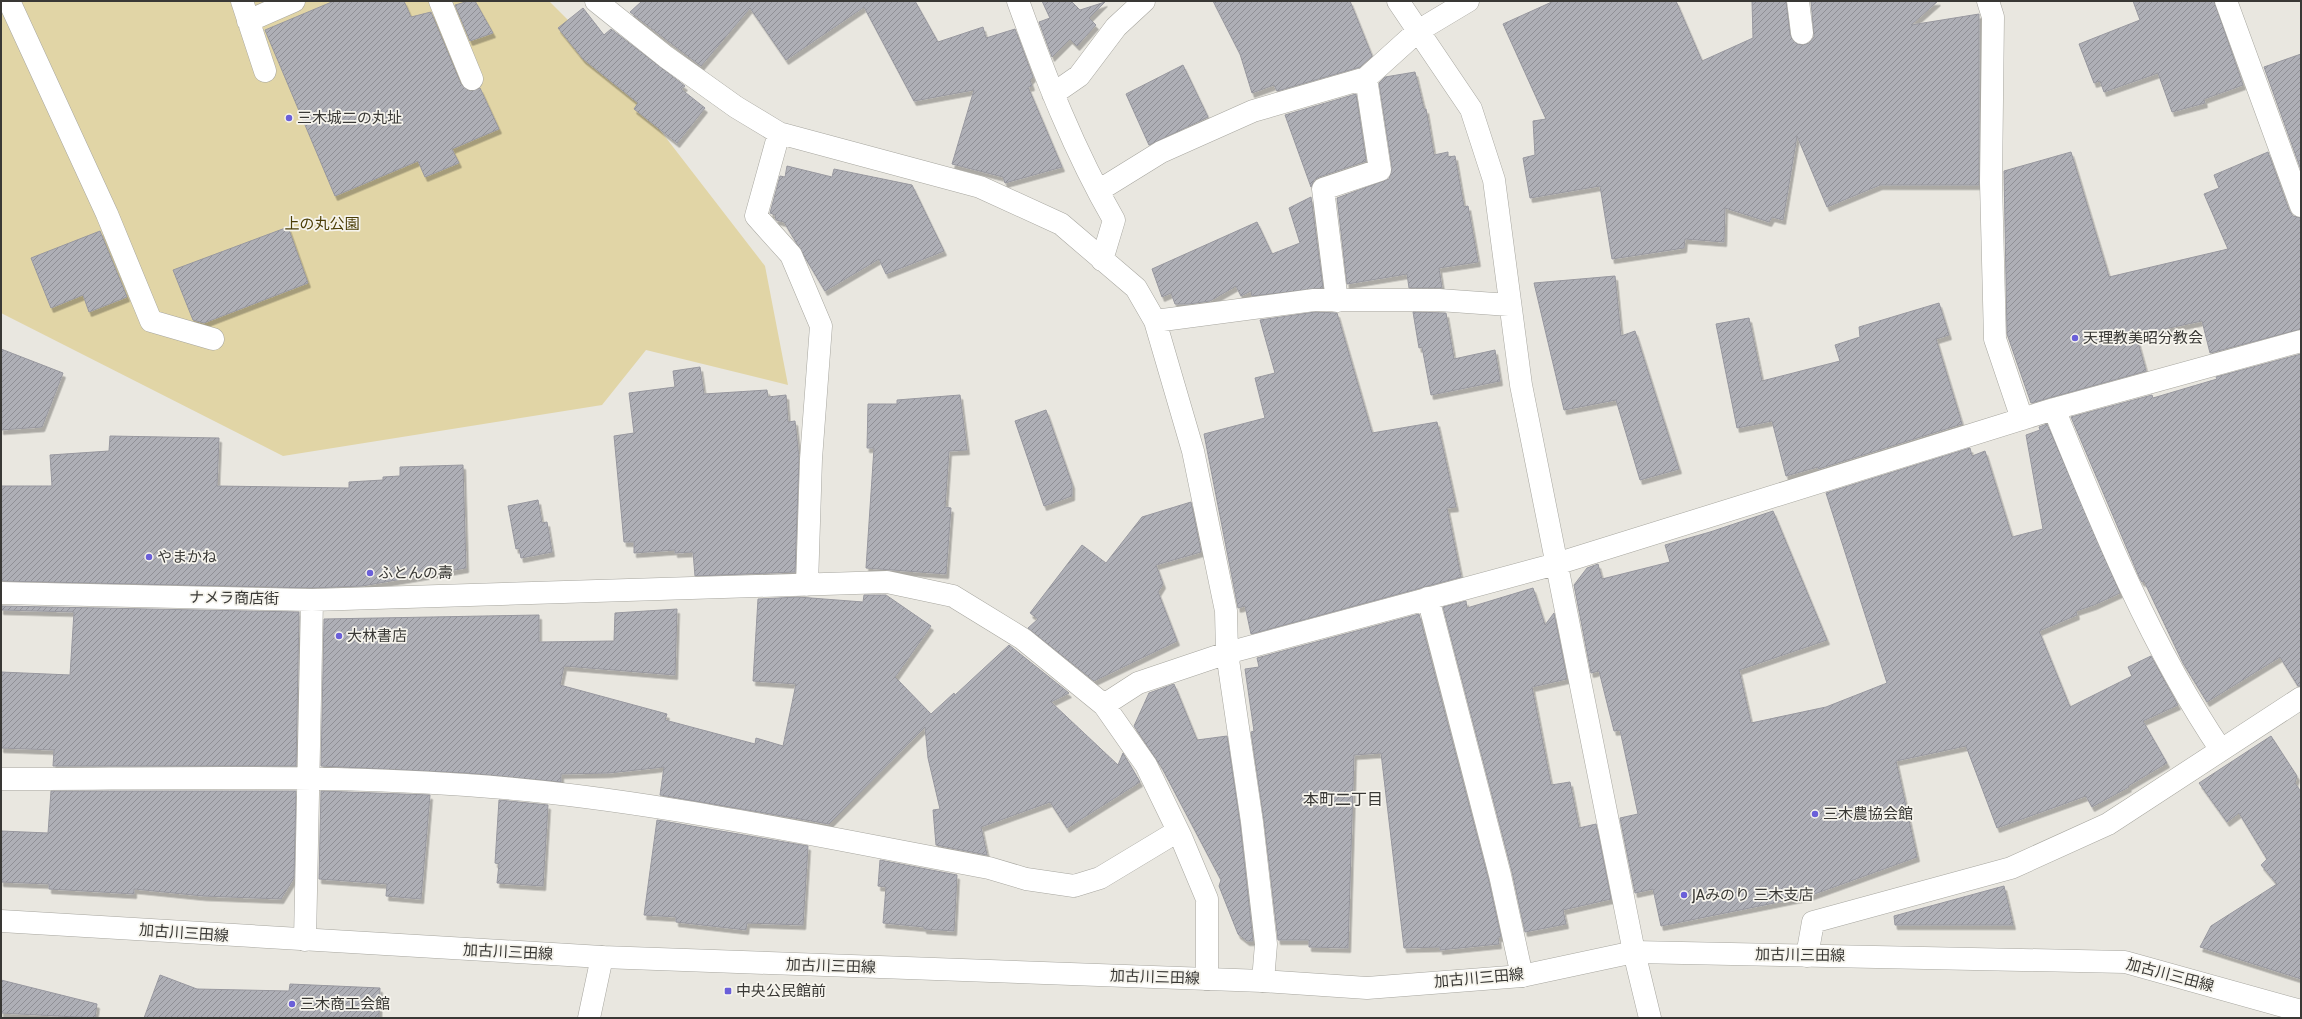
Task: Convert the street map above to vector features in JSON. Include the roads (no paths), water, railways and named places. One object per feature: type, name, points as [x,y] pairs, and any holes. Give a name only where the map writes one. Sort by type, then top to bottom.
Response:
[{"type":"street","points":[[9,1],[107,214],[152,320],[213,339]]},
{"type":"street","points":[[265,71],[245,11],[294,1]]},
{"type":"street","points":[[440,1],[472,79]]},
{"type":"street","points":[[596,1],[666,57],[729,102],[779,133],[980,187],[1061,224],[1136,288],[1155,321],[1193,451],[1226,611],[1227,653],[1252,822],[1266,944],[1263,981]]},
{"type":"street","points":[[1018,1],[1054,94],[1098,191],[1114,220],[1102,260]]},
{"type":"street","points":[[1054,94],[1079,76],[1116,27],[1144,1]]},
{"type":"street","points":[[1398,1],[1470,109],[1494,180],[1509,305],[1521,385],[1634,952],[1650,1018]]},
{"type":"street","points":[[1098,191],[1161,152],[1253,111],[1366,78],[1418,31],[1468,1]]},
{"type":"street","points":[[1798,1],[1802,32]]},
{"type":"street","points":[[1988,1],[1994,17],[1991,182],[1995,339],[2022,419]]},
{"type":"street","points":[[2226,1],[2301,206]]},
{"type":"street","points":[[1337,301],[1323,189],[1380,170],[1366,78]]},
{"type":"street","points":[[779,133],[756,216],[791,255],[821,326],[811,459],[807,585]]},
{"type":"street","points":[[1155,321],[1314,300],[1439,300],[1509,305]]},
{"type":"street","points":[[1104,706],[1138,683],[1227,653],[1556,564],[2054,409],[2301,341]]},
{"type":"street","points":[[2054,409],[2118,558],[2160,644],[2204,726],[2221,750]]},
{"type":"street","name":"ナメラ商店街","points":[[1,594],[312,600],[887,582],[953,596],[1023,639],[1104,706],[1146,765],[1178,831],[1207,899],[1207,979]]},
{"type":"street","points":[[1428,598],[1500,875],[1522,976]]},
{"type":"street","points":[[305,940],[312,600]]},
{"type":"street","points":[[1807,956],[1813,922],[2011,868],[2108,824],[2301,698]]},
{"type":"street","points":[[1,779],[309,779],[466,785],[653,805],[988,868],[1026,879],[1074,886],[1100,878],[1178,831]]},
{"type":"street","name":"加古川三田線","points":[[1,922],[602,957],[1263,981],[1367,988],[1522,976],[1634,952],[2125,962],[2301,1011]]},
{"type":"street","points":[[589,1018],[602,957]]},
{"type":"place","name":"三木城二の丸址","points":[[289,118]]},
{"type":"place","name":"天理教美昭分教会","points":[[2075,338]]},
{"type":"place","name":"やまかね","points":[[149,557]]},
{"type":"place","name":"ふとんの壽","points":[[370,573]]},
{"type":"place","name":"大林書店","points":[[339,636]]},
{"type":"place","name":"三木農協会館","points":[[1815,814]]},
{"type":"place","name":"JAみのり 三木支店","points":[[1684,895]]},
{"type":"place","name":"中央公民館前","points":[[728,991]]},
{"type":"place","name":"三木商工会館","points":[[292,1004]]},
{"type":"district","name":"本町二丁目","points":[[1343,799]]},
{"type":"park label","name":"上の丸公園","points":[[322,224]]}]
